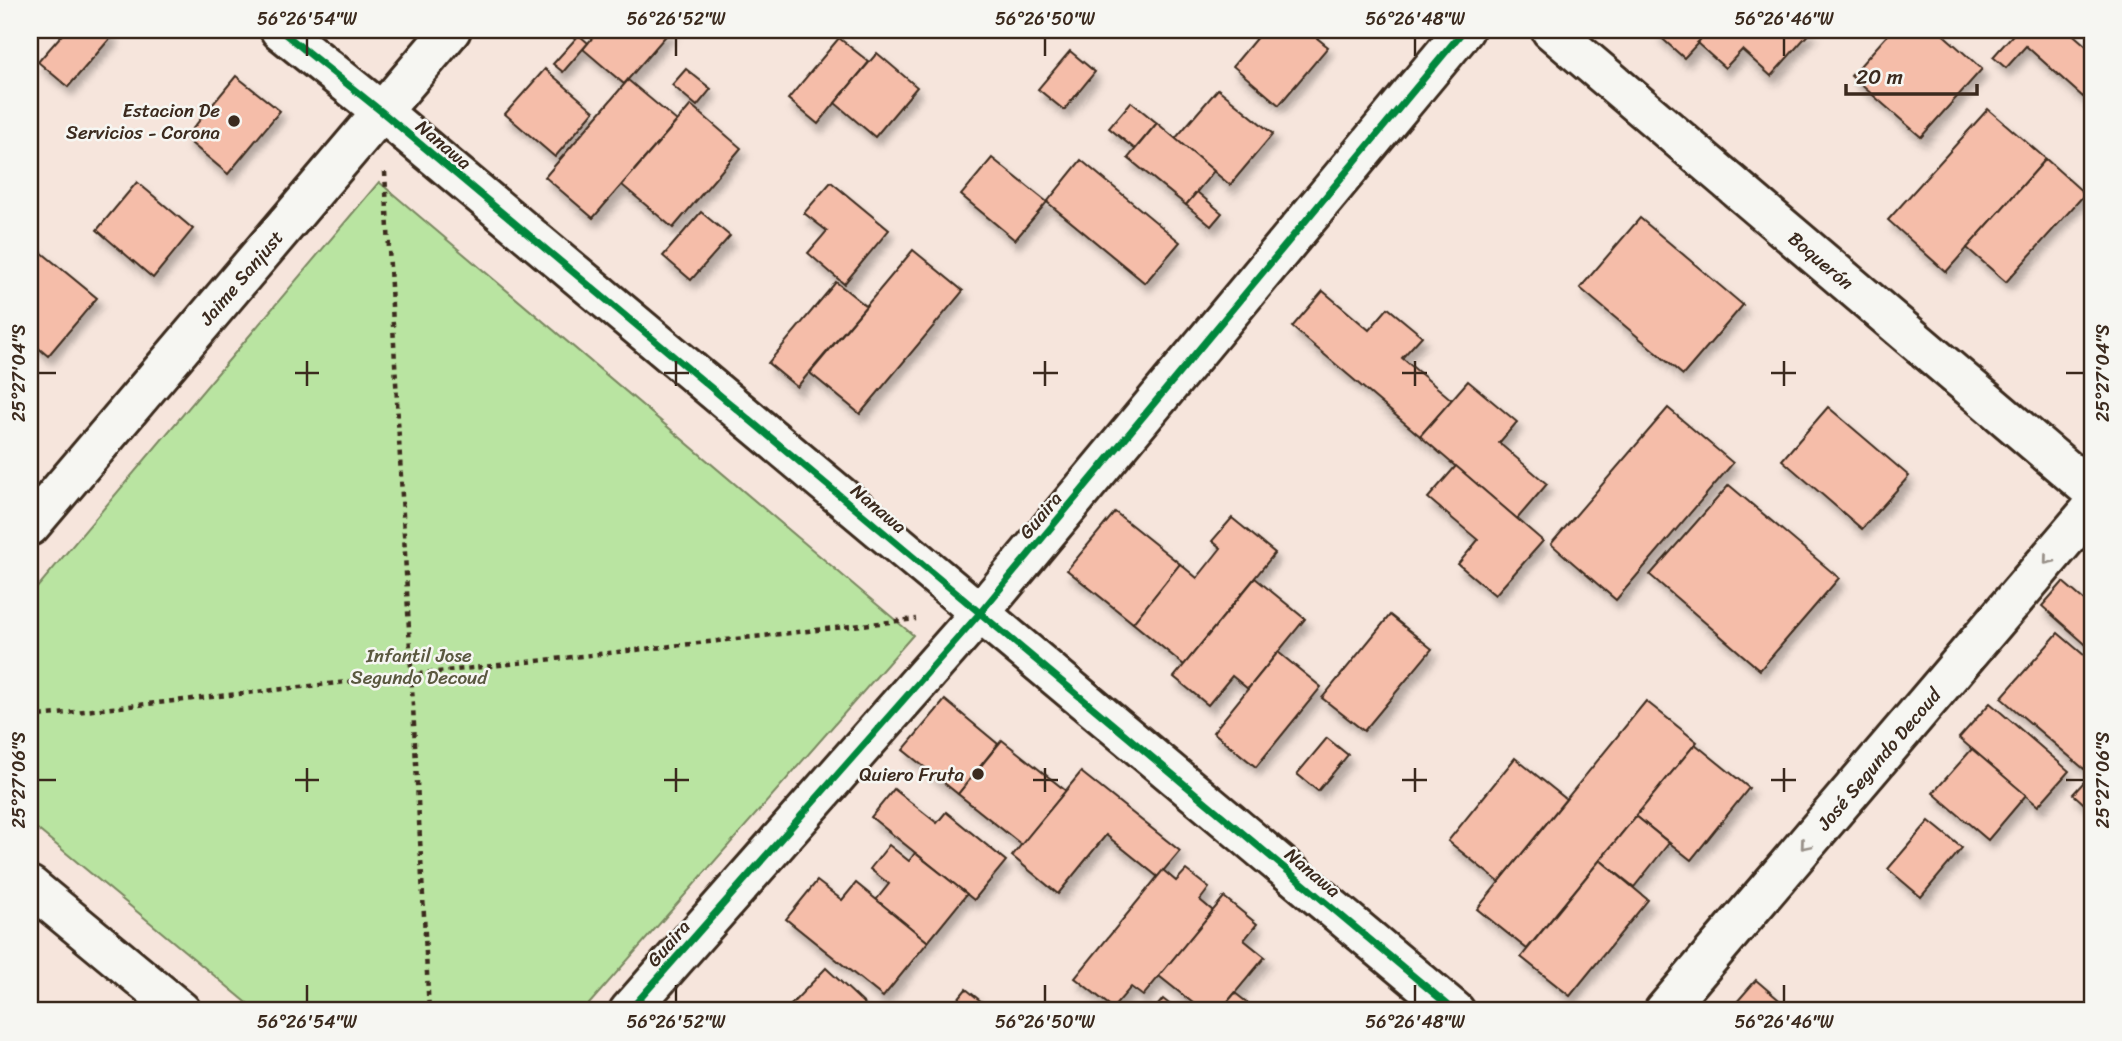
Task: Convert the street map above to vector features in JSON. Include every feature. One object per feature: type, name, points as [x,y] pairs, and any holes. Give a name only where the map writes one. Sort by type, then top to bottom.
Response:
[{"type":"street","name":"Nanawa","points":[[280,30],[382,112],[1455,1011]]},
{"type":"street","name":"Jaime Sanjust","points":[[30,526],[451,30]]},
{"type":"street","name":"Guaira","points":[[629,1011],[980,613],[1464,30]]},
{"type":"street","name":"Boquerón","points":[[1551,30],[2092,491]]},
{"type":"street","name":"José Segundo Decoud","points":[[1664,1011],[2092,508]]},
{"type":"street","points":[[30,886],[181,1011]]},
{"type":"path","points":[[382,112],[429,1011]]},
{"type":"path","points":[[30,717],[411,673],[980,613]]},
{"type":"green space","name":"Infantil Jose Segundo Decoud","points":[[379,182],[913,635],[583,1011],[257,1011],[30,823],[30,596]]},
{"type":"building","points":[[66,30],[107,30],[113,35],[68,87],[38,62]]},
{"type":"building","points":[[599,30],[671,30],[624,84],[583,49]]},
{"type":"building","points":[[1263,30],[1307,30],[1328,47],[1279,105],[1233,66]]},
{"type":"building","points":[[1659,30],[1710,30],[1684,58],[1656,33]]},
{"type":"building","points":[[1710,30],[1812,30],[1771,76],[1742,50],[1725,68],[1697,43]]},
{"type":"building","points":[[1892,30],[1938,30],[1982,69],[1921,137],[1851,76]]},
{"type":"building","points":[[2017,30],[2068,30],[2092,51],[2092,87],[2083,97],[2026,46],[2006,68],[1993,57]]},
{"type":"building","points":[[579,35],[588,43],[563,72],[553,64]]},
{"type":"building","points":[[839,38],[869,62],[818,124],[788,99]]},
{"type":"building","points":[[1070,51],[1095,72],[1064,110],[1038,89]]},
{"type":"building","points":[[877,53],[917,87],[875,137],[835,103]]},
{"type":"building","points":[[545,69],[594,111],[555,157],[505,114]]},
{"type":"building","points":[[686,69],[711,89],[697,106],[672,85]]},
{"type":"building","points":[[236,76],[280,111],[228,174],[185,138]]},
{"type":"building","points":[[628,80],[677,121],[593,218],[545,177]]},
{"type":"building","points":[[1218,89],[1273,134],[1230,185],[1175,139]]},
{"type":"building","points":[[1131,102],[1157,123],[1135,149],[1109,128]]},
{"type":"building","points":[[691,105],[741,148],[673,228],[622,185]]},
{"type":"building","points":[[1988,109],[2046,159],[1946,272],[1888,220]]},
{"type":"building","points":[[1157,123],[1214,171],[1186,205],[1128,158]]},
{"type":"building","points":[[992,158],[1047,202],[1015,240],[961,195]]},
{"type":"building","points":[[2046,159],[2085,194],[2006,282],[1967,248]]},
{"type":"building","points":[[1081,160],[1180,242],[1145,283],[1047,202]]},
{"type":"building","points":[[137,182],[193,229],[153,278],[97,230]]},
{"type":"building","points":[[831,182],[889,230],[844,284],[808,253],[827,231],[804,213]]},
{"type":"building","points":[[1197,192],[1222,213],[1211,226],[1186,205]]},
{"type":"building","points":[[701,212],[730,236],[691,280],[663,256]]},
{"type":"building","points":[[1640,218],[1743,305],[1683,375],[1580,288]]},
{"type":"building","points":[[30,243],[97,298],[48,356],[30,341]]},
{"type":"building","points":[[913,250],[963,291],[860,414],[810,373]]},
{"type":"building","points":[[836,282],[866,306],[797,387],[768,363]]},
{"type":"building","points":[[1323,291],[1369,330],[1388,308],[1422,336],[1402,358],[1452,400],[1420,436],[1292,327]]},
{"type":"building","points":[[1468,381],[1517,422],[1499,443],[1547,484],[1517,519],[1420,436]]},
{"type":"building","points":[[1828,407],[1909,476],[1862,529],[1782,460]]},
{"type":"building","points":[[1668,408],[1733,463],[1616,600],[1551,544]]},
{"type":"building","points":[[1456,466],[1543,541],[1495,595],[1458,564],[1478,540],[1428,498]]},
{"type":"building","points":[[1729,485],[1839,578],[1760,670],[1650,575]]},
{"type":"building","points":[[1115,512],[1180,564],[1133,623],[1067,570]]},
{"type":"building","points":[[1232,518],[1275,553],[1184,665],[1133,623],[1180,564],[1197,578],[1221,548],[1212,541]]},
{"type":"building","points":[[1255,578],[1305,619],[1248,689],[1232,676],[1208,705],[1174,677]]},
{"type":"building","points":[[2063,582],[2092,607],[2092,650],[2042,606]]},
{"type":"building","points":[[1390,615],[1432,649],[1364,731],[1322,698]]},
{"type":"building","points":[[2058,633],[2092,662],[2092,760],[2084,769],[2001,698]]},
{"type":"building","points":[[1278,652],[1321,687],[1256,767],[1213,732]]},
{"type":"building","points":[[945,700],[998,744],[958,794],[903,750]]},
{"type":"building","points":[[1646,701],[1697,742],[1527,949],[1477,909]]},
{"type":"building","points":[[1990,703],[2069,771],[2038,806],[1959,738]]},
{"type":"building","points":[[1327,738],[1348,755],[1318,791],[1297,774]]},
{"type":"building","points":[[1002,740],[1066,791],[1022,845],[958,794]]},
{"type":"building","points":[[1695,744],[1749,788],[1691,860],[1636,816]]},
{"type":"building","points":[[1972,749],[2026,795],[1988,840],[1933,793]]},
{"type":"building","points":[[1515,758],[1566,799],[1499,882],[1448,841]]},
{"type":"building","points":[[1081,772],[1180,851],[1158,877],[1106,835],[1058,894],[1012,856]]},
{"type":"building","points":[[2092,773],[2092,806],[2090,809],[2073,794]]},
{"type":"building","points":[[894,789],[937,823],[946,812],[1006,861],[974,900],[871,817]]},
{"type":"building","points":[[1636,816],[1669,843],[1634,887],[1600,860]]},
{"type":"building","points":[[1929,821],[1962,848],[1921,897],[1888,869]]},
{"type":"building","points":[[889,845],[909,861],[915,853],[967,894],[928,942],[876,900],[889,884],[870,869]]},
{"type":"building","points":[[1600,860],[1648,900],[1570,996],[1521,957]]},
{"type":"building","points":[[1163,870],[1176,881],[1186,870],[1209,888],[1200,900],[1213,911],[1143,996],[1131,987],[1113,1008],[1075,978]]},
{"type":"building","points":[[817,881],[842,900],[856,883],[928,942],[883,997],[786,919]]},
{"type":"building","points":[[1224,897],[1257,924],[1244,940],[1265,957],[1220,1011],[1203,1011],[1159,976]]},
{"type":"building","points":[[826,968],[872,1011],[785,1011]]},
{"type":"building","points":[[1756,980],[1792,1011],[1729,1011]]},
{"type":"building","points":[[966,989],[993,1011],[948,1011]]},
{"type":"building","points":[[1235,993],[1258,1011],[1220,1011]]},
{"type":"building","points":[[1163,999],[1178,1011],[1153,1011]]},
{"type":"cycle path","points":[[280,30],[382,112],[1455,1011]]},
{"type":"cycle path","points":[[629,1011],[980,613],[1464,30]]},
{"type":"place","name":"Estacion De Servicios - Corona","points":[[234,121]]},
{"type":"place","name":"Quiero Fruta","points":[[978,774]]}]
